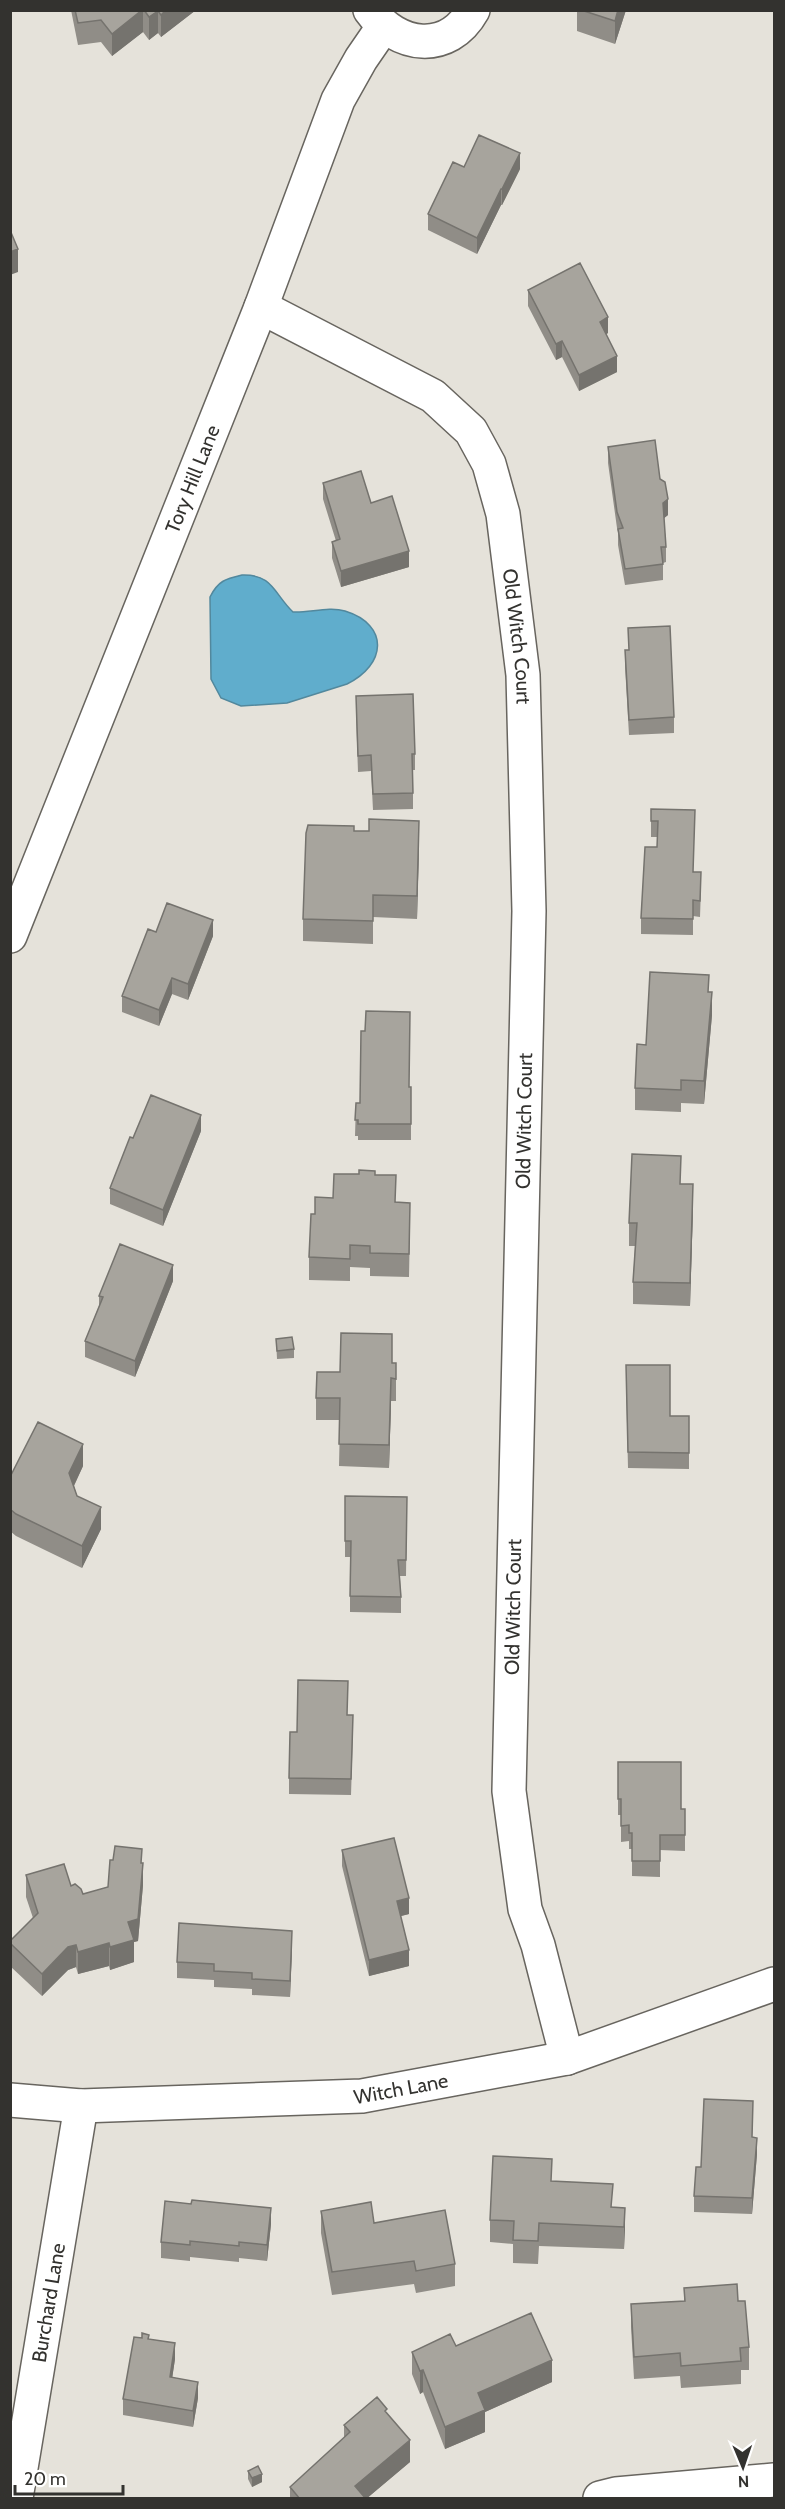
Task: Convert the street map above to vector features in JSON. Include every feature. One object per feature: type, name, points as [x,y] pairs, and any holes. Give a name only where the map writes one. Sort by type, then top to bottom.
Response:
[{"type":"street","name":"Tory Hill Lane","points":[[10,936],[261,307],[338,100],[361,59],[377,19],[400,38],[421,42],[441,39],[459,28],[473,10]]},
{"type":"street","name":"Old Witch Court","points":[[261,307],[433,396],[471,431],[489,464],[503,514],[523,675],[529,911],[509,1791],[525,1910],[538,1945],[567,2058]]},
{"type":"street","name":"Witch Lane","points":[[10,2100],[81,2106],[362,2096],[567,2058],[774,1984]]},
{"type":"street","name":"Burchard Lane","points":[[16,2499],[81,2106]]},
{"type":"street","points":[[600,2499],[616,2494],[774,2481]]},
{"type":"water","points":[[242,575],[260,578],[267,582],[293,612],[326,609],[345,611],[360,617],[376,635],[378,646],[369,667],[347,684],[287,703],[241,706],[221,698],[211,679],[210,597],[216,587],[223,582]]},
{"type":"building","points":[[75,10],[142,10],[112,34],[101,20],[78,23]]},
{"type":"building","points":[[144,10],[166,10],[161,15],[158,11],[149,17]]},
{"type":"building","points":[[581,10],[618,10],[615,21]]},
{"type":"building","points":[[479,135],[520,153],[477,238],[428,214],[453,162],[464,167]]},
{"type":"building","points":[[10,230],[18,249],[10,252]]},
{"type":"building","points":[[580,263],[608,317],[600,322],[617,356],[579,375],[562,341],[556,344],[528,290]]},
{"type":"building","points":[[655,440],[660,479],[665,482],[668,499],[663,503],[666,547],[661,547],[663,564],[625,569],[618,529],[623,528],[617,512],[608,447]]},
{"type":"building","points":[[361,471],[371,503],[392,496],[409,551],[341,571],[332,542],[340,539],[323,483]]},
{"type":"building","points":[[670,626],[674,717],[629,720],[625,650],[629,650],[628,628]]},
{"type":"building","points":[[413,694],[415,754],[412,754],[413,793],[373,794],[371,755],[358,756],[356,696]]},
{"type":"building","points":[[651,809],[695,810],[693,872],[701,872],[700,901],[693,900],[693,919],[641,918],[645,847],[657,847],[658,821],[651,821]]},
{"type":"building","points":[[369,819],[419,821],[417,896],[373,895],[373,921],[303,919],[308,825],[354,826],[354,831],[369,831]]},
{"type":"building","points":[[167,903],[213,920],[188,984],[172,978],[159,1010],[122,996],[148,929],[156,932]]},
{"type":"building","points":[[650,972],[709,975],[708,992],[712,992],[704,1081],[681,1080],[681,1090],[635,1088],[637,1044],[646,1045]]},
{"type":"building","points":[[366,1011],[410,1012],[411,1124],[358,1124],[358,1120],[355,1120],[356,1103],[360,1103],[361,1031],[365,1031]]},
{"type":"building","points":[[151,1095],[201,1115],[163,1210],[110,1188],[130,1137],[133,1138]]},
{"type":"building","points":[[632,1154],[681,1156],[680,1184],[693,1184],[690,1283],[633,1282],[637,1223],[629,1223]]},
{"type":"building","points":[[359,1170],[375,1171],[375,1175],[396,1175],[395,1202],[410,1203],[409,1254],[370,1253],[370,1246],[350,1245],[350,1259],[309,1257],[311,1214],[315,1214],[315,1197],[333,1198],[334,1174],[359,1174]]},
{"type":"building","points":[[120,1244],[173,1265],[135,1361],[85,1341],[103,1297],[99,1296]]},
{"type":"building","points":[[341,1333],[392,1334],[392,1363],[396,1363],[396,1379],[391,1378],[389,1445],[339,1444],[340,1398],[316,1398],[317,1372],[340,1372]]},
{"type":"building","points":[[292,1337],[294,1349],[277,1351],[276,1339]]},
{"type":"building","points":[[626,1365],[670,1365],[670,1416],[689,1416],[689,1453],[628,1452]]},
{"type":"building","points":[[38,1422],[83,1444],[69,1473],[77,1496],[101,1507],[82,1546],[10,1509],[10,1477]]},
{"type":"building","points":[[345,1496],[407,1497],[406,1560],[398,1560],[401,1597],[350,1596],[351,1541],[345,1541]]},
{"type":"building","points":[[298,1680],[348,1681],[347,1715],[353,1715],[351,1779],[289,1778],[290,1732],[297,1732]]},
{"type":"building","points":[[618,1762],[681,1762],[681,1809],[685,1809],[685,1835],[660,1835],[660,1861],[632,1861],[632,1833],[629,1833],[629,1825],[621,1826]]},
{"type":"building","points":[[394,1838],[409,1898],[397,1901],[409,1950],[369,1960],[342,1850]]},
{"type":"building","points":[[115,1846],[142,1849],[138,1919],[128,1922],[134,1940],[110,1947],[109,1943],[78,1952],[76,1945],[68,1947],[42,1974],[10,1943],[38,1913],[26,1875],[64,1864],[71,1886],[75,1884],[83,1894],[108,1887],[110,1860],[113,1860]]},
{"type":"building","points":[[179,1923],[292,1931],[290,1981],[252,1979],[252,1973],[214,1971],[214,1964],[177,1962]]},
{"type":"building","points":[[704,2099],[753,2101],[752,2137],[757,2138],[752,2198],[694,2196],[696,2167],[701,2167]]},
{"type":"building","points":[[493,2156],[552,2159],[551,2181],[613,2184],[611,2207],[625,2208],[624,2227],[539,2223],[538,2241],[513,2240],[514,2221],[490,2220]]},
{"type":"building","points":[[192,2200],[271,2208],[267,2245],[239,2242],[239,2246],[190,2241],[190,2245],[161,2242],[165,2201],[191,2204]]},
{"type":"building","points":[[371,2202],[374,2223],[445,2210],[455,2264],[416,2271],[414,2261],[332,2272],[321,2211]]},
{"type":"building","points":[[737,2284],[738,2301],[745,2301],[749,2347],[740,2348],[741,2361],[681,2366],[680,2353],[634,2357],[631,2304],[685,2301],[684,2288]]},
{"type":"building","points":[[531,2313],[552,2360],[478,2393],[485,2410],[445,2427],[423,2370],[420,2371],[412,2352],[450,2334],[456,2346]]},
{"type":"building","points":[[142,2333],[149,2335],[148,2339],[175,2343],[170,2377],[198,2382],[193,2411],[123,2399],[134,2337],[142,2338]]},
{"type":"building","points":[[377,2397],[387,2409],[385,2411],[410,2440],[355,2486],[366,2499],[300,2499],[290,2487],[350,2432],[344,2425]]},
{"type":"building","points":[[258,2466],[262,2474],[252,2478],[248,2471]]}]
